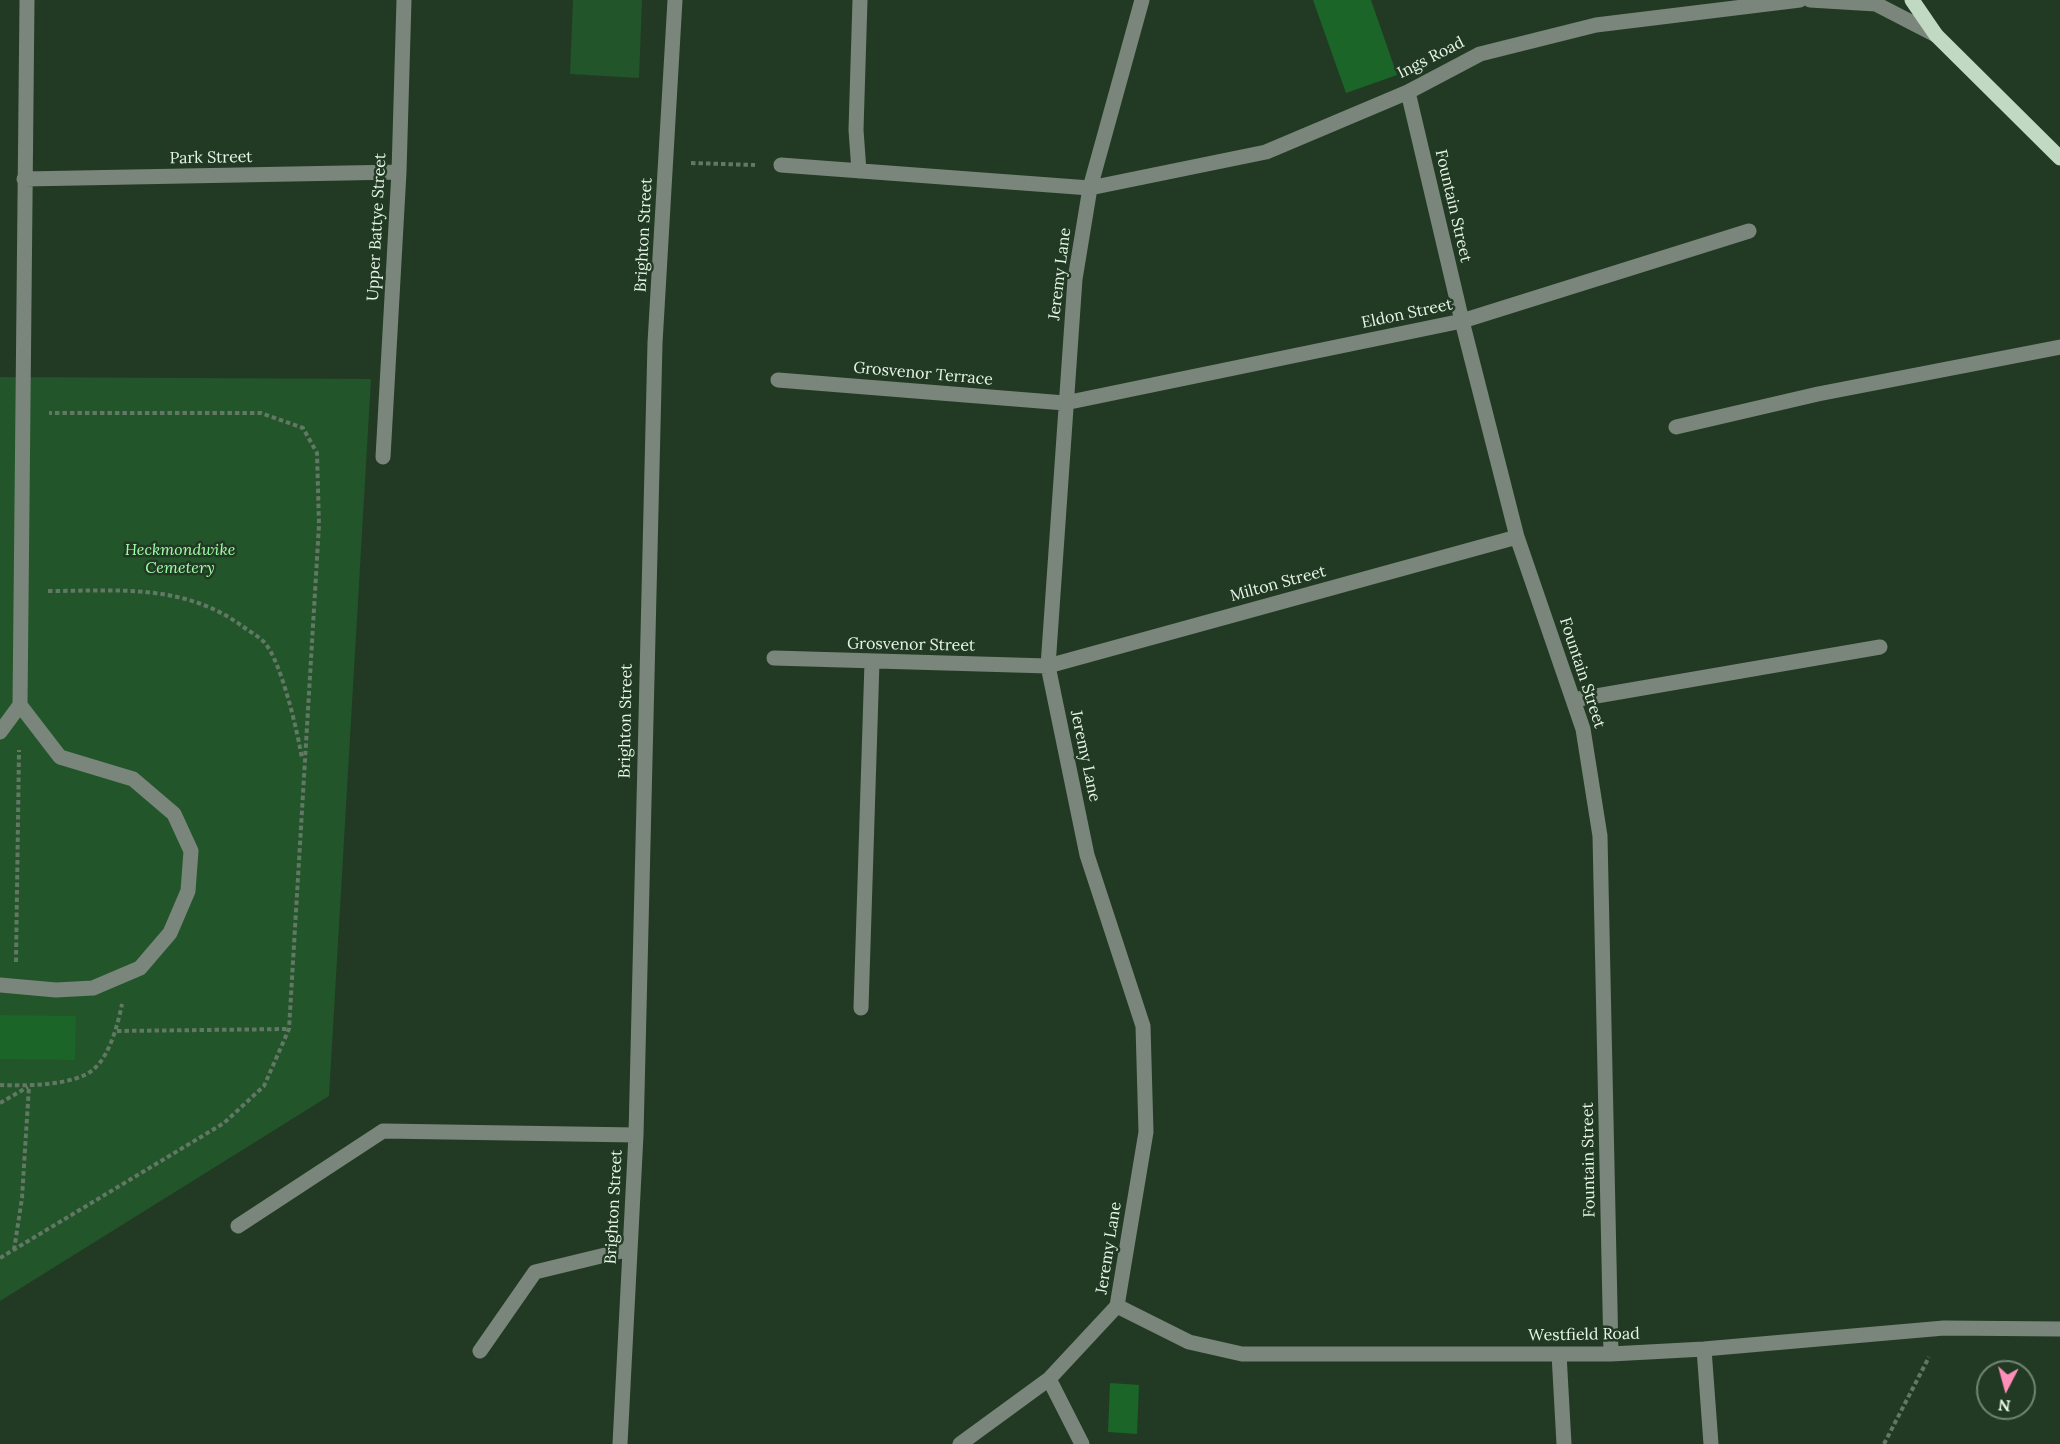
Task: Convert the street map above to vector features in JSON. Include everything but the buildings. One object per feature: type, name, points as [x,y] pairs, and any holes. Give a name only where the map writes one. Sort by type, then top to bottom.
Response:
[{"type":"main road","points":[[1912,0],[1936,34],[2060,158]]},
{"type":"street","points":[[0,732],[20,705],[21,413],[27,0]]},
{"type":"street","name":"Upper Battye Street","points":[[383,457],[399,172],[404,0]]},
{"type":"street","name":"Brighton Street","points":[[620,1444],[636,1135],[654,367],[675,0]]},
{"type":"street","points":[[859,171],[856,130],[860,0]]},
{"type":"street","name":"Jeremy Lane","points":[[960,1444],[1049,1379],[1117,1306],[1146,1132],[1143,1026],[1088,855],[1048,666],[1075,279],[1090,188],[1142,0]]},
{"type":"street","name":"Ings Road","points":[[781,165],[1090,188],[1266,152],[1408,92],[1480,54],[1596,25],[1800,0]]},
{"type":"street","points":[[1810,0],[1876,4],[1936,34]]},
{"type":"street","name":"Fountain Street","points":[[1408,92],[1462,321],[1518,537],[1583,729],[1600,836],[1611,1353]]},
{"type":"street","name":"Park Street","points":[[24,179],[399,172]]},
{"type":"street","name":"Eldon Street","points":[[1065,403],[1462,321],[1749,231]]},
{"type":"street","points":[[1676,427],[1818,394],[2060,347]]},
{"type":"street","name":"Grosvenor Terrace","points":[[778,380],[1065,403]]},
{"type":"street","name":"Milton Street","points":[[1048,666],[1518,537]]},
{"type":"street","points":[[1573,700],[1880,647]]},
{"type":"street","name":"Grosvenor Street","points":[[774,658],[1048,666]]},
{"type":"street","points":[[861,1008],[872,662]]},
{"type":"street","points":[[8,986],[93,988],[140,968],[170,933],[188,891],[191,851],[174,814],[133,779],[60,757],[20,705]]},
{"type":"street","points":[[238,1226],[383,1131],[636,1135]]},
{"type":"street","points":[[480,1351],[535,1272],[630,1249]]},
{"type":"street","name":"Westfield Road","points":[[1117,1306],[1189,1342],[1242,1354],[1611,1353],[1704,1349],[1944,1328],[2060,1329]]},
{"type":"street","points":[[1704,1349],[1710,1444]]},
{"type":"street","points":[[1559,1354],[1564,1444]]},
{"type":"street","points":[[1049,1379],[1082,1444]]},
{"type":"path","points":[[666,162],[781,165]]},
{"type":"path","points":[[0,1258],[224,1124],[264,1086],[290,1029],[319,525],[318,453],[303,428],[261,413],[21,413]]},
{"type":"path","points":[[20,591],[134,591],[184,596],[232,619],[265,642],[282,679],[299,739],[304,768]]},
{"type":"path","points":[[8,986],[20,705]]},
{"type":"path","points":[[0,1085],[29,1086],[68,1081],[95,1069],[117,1031],[127,974]]},
{"type":"path","points":[[117,1031],[290,1029]]},
{"type":"path","points":[[14,1250],[22,1198],[29,1086]]},
{"type":"path","points":[[0,1103],[29,1086]]},
{"type":"path","points":[[1884,1444],[1944,1328]]},
{"type":"green space","points":[[573,0],[642,0],[639,78],[570,74]]},
{"type":"green space","name":"Heckmondwike Cemetery","points":[[0,377],[371,379],[329,1096],[0,1301]]}]
